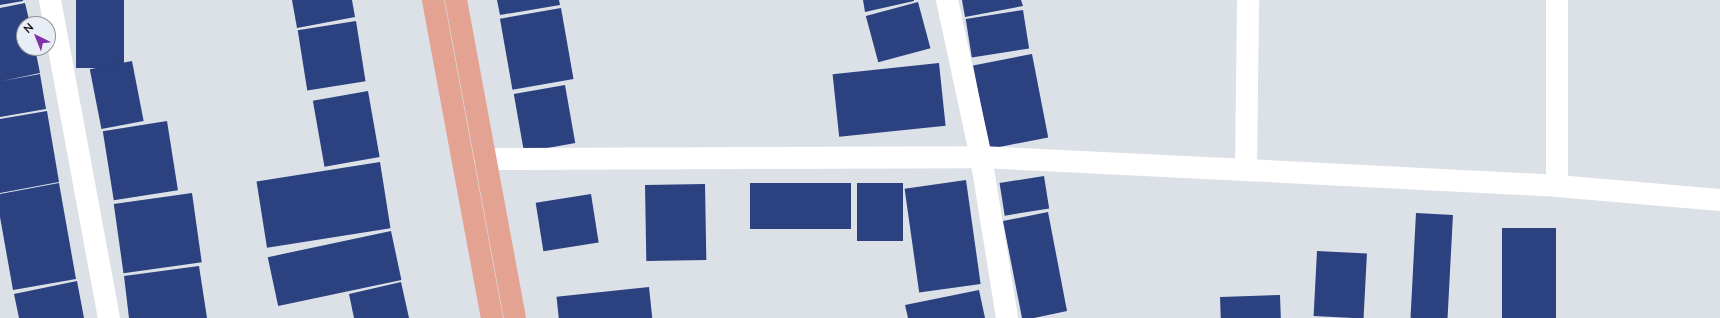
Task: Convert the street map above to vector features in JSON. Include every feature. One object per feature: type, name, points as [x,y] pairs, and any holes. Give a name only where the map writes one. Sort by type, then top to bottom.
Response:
[{"type":"main road","points":[[433,0],[492,318]]},
{"type":"main road","points":[[456,0],[515,318]]},
{"type":"street","points":[[50,0],[109,318]]},
{"type":"street","points":[[947,0],[981,157],[1008,318]]},
{"type":"street","points":[[1246,170],[1248,0]]},
{"type":"street","points":[[1557,0],[1557,186]]},
{"type":"street","points":[[485,159],[981,157],[1557,186],[1720,200]]},
{"type":"building","points":[[0,0],[23,0],[23,1],[0,5]]},
{"type":"building","points":[[76,0],[124,0],[124,68],[76,68]]},
{"type":"building","points":[[292,0],[352,0],[355,17],[297,28]]},
{"type":"building","points":[[497,0],[559,0],[560,5],[500,15]]},
{"type":"building","points":[[863,0],[914,0],[914,1],[865,12]]},
{"type":"building","points":[[962,0],[1021,0],[1023,6],[965,17]]},
{"type":"building","points":[[918,2],[930,48],[878,62],[866,16]]},
{"type":"building","points":[[25,3],[28,16],[16,16],[16,56],[37,56],[40,73],[2,81],[40,74],[46,109],[0,117],[0,8]]},
{"type":"building","points":[[561,8],[574,79],[512,90],[500,19]]},
{"type":"building","points":[[1023,10],[1029,49],[972,58],[966,19]]},
{"type":"building","points":[[356,21],[366,81],[307,90],[298,30]]},
{"type":"building","points":[[1032,54],[1048,137],[989,149],[973,65]]},
{"type":"building","points":[[132,61],[144,121],[101,129],[90,69]]},
{"type":"building","points":[[939,63],[946,126],[839,137],[833,74]]},
{"type":"building","points":[[565,85],[575,143],[524,152],[514,94]]},
{"type":"building","points":[[368,91],[380,157],[324,167],[313,101]]},
{"type":"building","points":[[47,111],[59,182],[0,193],[0,119]]},
{"type":"building","points":[[167,121],[178,190],[114,200],[103,131]]},
{"type":"building","points":[[380,162],[390,228],[267,248],[257,182]]},
{"type":"building","points":[[1044,176],[1049,209],[1005,216],[1000,183]]},
{"type":"building","points":[[966,180],[981,284],[919,293],[905,189]]},
{"type":"building","points":[[59,183],[76,279],[13,290],[0,217],[0,194]]},
{"type":"building","points":[[750,183],[851,183],[851,229],[750,229]]},
{"type":"building","points":[[857,183],[903,183],[903,241],[857,241]]},
{"type":"building","points":[[705,184],[706,260],[646,261],[645,185]]},
{"type":"building","points":[[192,193],[202,262],[124,273],[114,204]]},
{"type":"building","points":[[591,194],[599,242],[543,251],[536,203]]},
{"type":"building","points":[[1048,212],[1067,311],[1034,318],[1022,318],[1003,221]]},
{"type":"building","points":[[1416,213],[1453,215],[1448,318],[1411,318]]},
{"type":"building","points":[[1502,228],[1556,228],[1556,318],[1502,318]]},
{"type":"building","points":[[391,231],[401,280],[278,306],[268,257]]},
{"type":"building","points":[[1317,251],[1367,254],[1364,318],[1314,316]]},
{"type":"building","points":[[199,266],[207,318],[129,318],[124,276]]},
{"type":"building","points":[[77,281],[84,318],[19,318],[14,294]]},
{"type":"building","points":[[401,282],[409,318],[354,318],[349,294]]},
{"type":"building","points":[[649,287],[652,318],[559,318],[557,297]]},
{"type":"building","points":[[979,290],[985,318],[908,318],[905,305]]},
{"type":"building","points":[[1280,295],[1281,318],[1221,318],[1220,297]]}]
